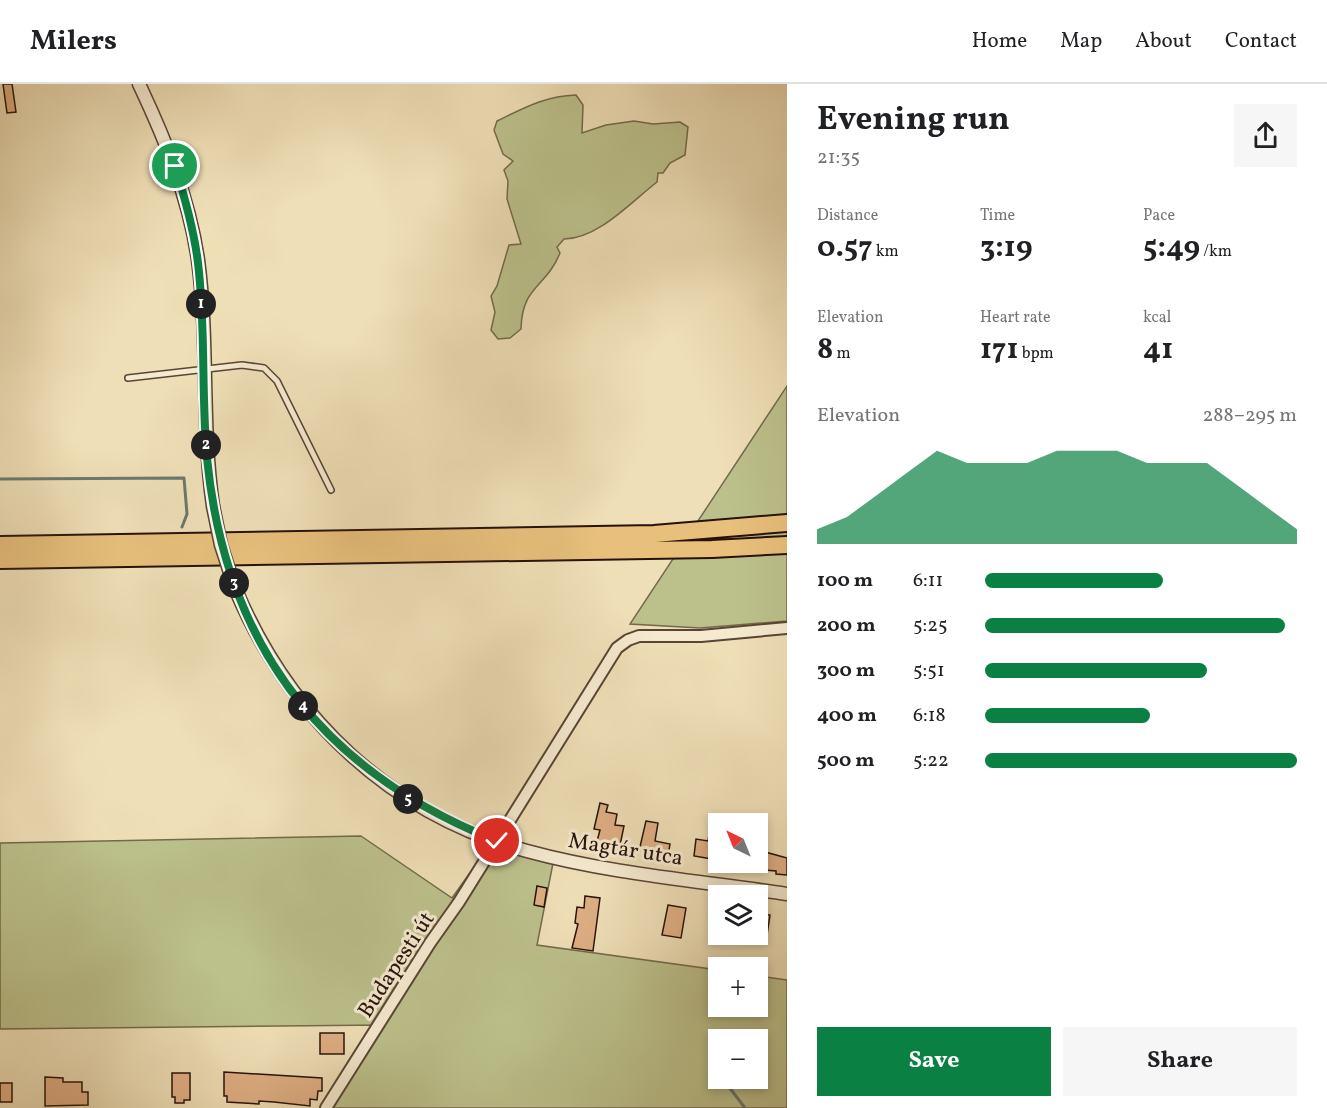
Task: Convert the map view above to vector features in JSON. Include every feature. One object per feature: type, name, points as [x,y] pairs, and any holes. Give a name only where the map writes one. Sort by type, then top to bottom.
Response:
[{"type":"highway","points":[[0,545],[654,534],[787,524]]},
{"type":"highway","points":[[0,560],[712,549],[787,544]]},
{"type":"street","name":"Magtár utca","points":[[140,84],[175,166],[190,216],[200,284],[207,457],[221,545],[235,588],[256,635],[277,672],[305,709],[337,744],[404,796],[447,820],[497,841],[569,861],[787,894]]},
{"type":"street","name":"Budapesti út","points":[[326,1108],[617,648],[628,640],[648,635],[701,636],[787,628]]},
{"type":"lane","points":[[128,378],[254,366],[271,374],[278,381],[331,490]]},
{"type":"green space","points":[[576,95],[583,105],[582,133],[606,125],[634,121],[653,124],[680,122],[688,127],[685,155],[670,163],[663,173],[658,173],[657,182],[614,218],[589,233],[564,239],[557,247],[560,253],[554,265],[526,303],[521,329],[510,338],[498,339],[491,330],[495,312],[491,296],[497,286],[509,245],[521,244],[507,199],[508,181],[504,170],[513,161],[503,154],[494,130],[497,121],[526,107],[544,100]]},
{"type":"green space","points":[[787,386],[787,621],[700,628],[630,624]]},
{"type":"green space","points":[[361,836],[452,898],[489,846],[554,858],[537,945],[708,969],[708,1017],[768,1017],[768,977],[787,980],[787,1108],[332,1108],[382,1025],[0,1029],[0,843]]},
{"type":"building","points":[[3,84],[12,84],[16,112],[7,113]]},
{"type":"building","points":[[600,803],[608,805],[606,812],[617,814],[615,825],[624,826],[619,850],[596,845],[600,830],[594,829]]},
{"type":"building","points":[[646,821],[658,823],[655,841],[670,844],[668,856],[639,851]]},
{"type":"building","points":[[696,839],[708,841],[708,858],[694,856]]},
{"type":"building","points":[[768,853],[787,858],[787,875],[776,874],[776,871],[768,870]]},
{"type":"building","points":[[537,886],[547,888],[544,907],[534,905]]},
{"type":"building","points":[[585,896],[600,898],[593,951],[572,948],[578,924],[575,923],[577,907],[584,908]]},
{"type":"building","points":[[668,905],[686,908],[681,938],[662,935]]},
{"type":"building","points":[[320,1033],[344,1033],[344,1054],[320,1054]]},
{"type":"building","points":[[224,1072],[322,1078],[322,1091],[318,1091],[317,1100],[310,1099],[310,1106],[259,1101],[259,1104],[227,1102],[227,1096],[224,1096]]},
{"type":"building","points":[[172,1073],[190,1073],[190,1100],[175,1103],[175,1097],[172,1097]]},
{"type":"building","points":[[45,1077],[63,1078],[63,1082],[82,1082],[82,1092],[88,1092],[88,1105],[45,1106]]},
{"type":"building","points":[[0,1083],[12,1083],[12,1102],[0,1102]]},
{"type":"waterway","points":[[0,479],[184,478],[187,514],[182,527]]},
{"type":"waterway","points":[[731,1089],[745,1108]]},
{"type":"route","points":[[175,166],[190,216],[198,262],[207,457],[213,506],[231,578],[256,635],[277,672],[305,709],[349,754],[390,787],[422,807],[497,841]]}]
